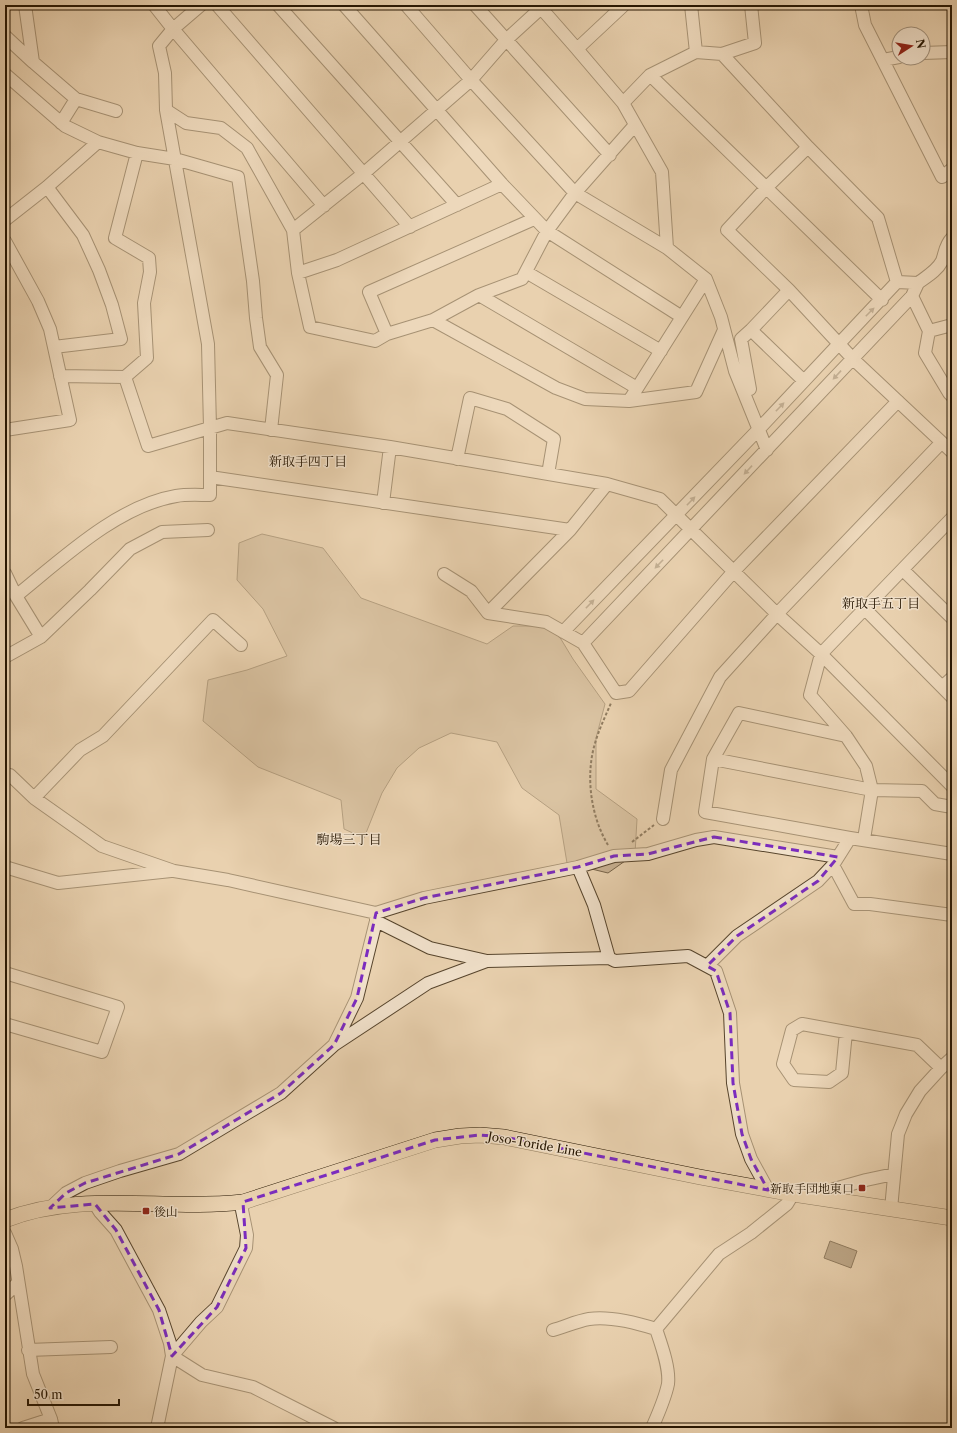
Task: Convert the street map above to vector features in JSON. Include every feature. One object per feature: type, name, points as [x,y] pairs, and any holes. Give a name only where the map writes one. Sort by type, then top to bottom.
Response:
[{"type":"main road","name":"Joso-Toride Line","points":[[5,1220],[18,1215],[50,1208],[96,1204],[225,1204],[243,1202],[435,1140],[460,1136],[480,1135],[524,1140],[768,1190],[952,1218]]},
{"type":"street","points":[[25,5],[33,62]]},
{"type":"street","points":[[154,5],[173,30],[324,206]]},
{"type":"street","points":[[16,596],[100,529],[145,505],[177,495],[210,495],[208,344],[166,110],[165,73],[160,46],[173,30],[201,5]]},
{"type":"street","points":[[217,5],[410,227]]},
{"type":"street","points":[[278,5],[457,205]]},
{"type":"street","points":[[344,5],[534,219],[547,231],[682,317]]},
{"type":"street","points":[[406,5],[471,80],[575,193],[667,248],[706,279],[721,317],[735,371],[767,450]]},
{"type":"street","points":[[475,5],[610,155]]},
{"type":"street","points":[[577,49],[624,5]]},
{"type":"street","points":[[691,5],[696,52]]},
{"type":"street","points":[[623,103],[650,75],[696,52],[722,54],[755,43],[751,5]]},
{"type":"street","points":[[861,5],[865,25],[942,177],[952,169]]},
{"type":"street","points":[[293,230],[363,174],[471,80],[535,6],[577,49],[623,103],[662,172],[667,248]]},
{"type":"street","points":[[5,36],[76,99],[116,111]]},
{"type":"street","points":[[931,53],[952,52]]},
{"type":"street","points":[[722,54],[808,147],[878,218],[897,282]]},
{"type":"street","points":[[883,60],[891,58]]},
{"type":"street","points":[[5,74],[65,126],[98,142],[137,153],[175,159],[238,177],[253,281],[260,347],[277,375],[271,430]]},
{"type":"street","points":[[650,75],[882,300]]},
{"type":"street","points":[[61,123],[76,99]]},
{"type":"street","points":[[166,110],[186,123],[222,128],[247,148],[293,230],[298,273],[310,327],[375,341],[387,334],[433,320],[479,295],[522,279],[547,231],[575,193],[635,125]]},
{"type":"street","points":[[5,220],[47,187],[98,142]]},
{"type":"street","points":[[808,147],[766,188],[727,230],[789,290],[853,358],[952,452]]},
{"type":"street","points":[[60,376],[125,377],[147,358],[144,303],[150,272],[149,258],[116,238],[137,153]]},
{"type":"street","points":[[298,273],[337,260],[502,184]]},
{"type":"street","points":[[47,187],[83,235],[99,270],[121,339],[54,347]]},
{"type":"street","points":[[387,334],[369,292],[534,219]]},
{"type":"street","points":[[583,643],[912,296],[918,283],[935,270],[941,262],[947,243],[952,238]]},
{"type":"street","points":[[5,241],[38,300],[50,329],[70,420],[5,430]]},
{"type":"street","points":[[526,272],[660,351]]},
{"type":"street","points":[[629,400],[706,279]]},
{"type":"street","points":[[897,282],[918,283]]},
{"type":"street","points":[[563,632],[676,516],[839,343],[882,300],[897,282]]},
{"type":"street","points":[[750,389],[740,339],[752,330],[789,290]]},
{"type":"street","points":[[479,295],[637,388]]},
{"type":"street","points":[[912,296],[929,331],[925,353],[952,396]]},
{"type":"street","points":[[433,320],[556,388],[586,400],[629,400],[696,392],[724,330]]},
{"type":"street","points":[[929,331],[952,326]]},
{"type":"street","points":[[752,330],[804,381]]},
{"type":"street","points":[[125,377],[148,446],[227,423],[390,447],[607,484],[660,499],[777,614],[821,654],[952,786]]},
{"type":"street","points":[[456,458],[470,398],[507,409],[554,439],[548,474]]},
{"type":"street","points":[[444,574],[471,590],[488,613],[546,622],[583,643],[616,694],[629,691],[734,571],[898,401]]},
{"type":"street","points":[[663,818],[671,770],[720,677],[777,614],[941,442]]},
{"type":"street","points":[[383,503],[390,447]]},
{"type":"street","points":[[210,477],[570,530]]},
{"type":"street","points":[[488,613],[570,530],[607,484]]},
{"type":"street","points":[[864,839],[872,790],[866,766],[846,736],[810,695],[821,654],[904,570],[952,518]]},
{"type":"street","points":[[5,657],[41,637],[130,549],[162,532],[208,530]]},
{"type":"street","points":[[904,570],[952,618]]},
{"type":"street","points":[[5,573],[16,596],[41,637]]},
{"type":"street","points":[[865,609],[952,697]]},
{"type":"street","points":[[34,798],[80,750],[103,736],[213,620],[240,645]]},
{"type":"street","points":[[942,687],[952,678]]},
{"type":"street","points":[[846,736],[739,713],[713,759],[705,812],[850,838],[952,854]]},
{"type":"street","points":[[713,759],[872,790],[922,791],[935,804],[952,807]]},
{"type":"street","points":[[10,775],[34,798],[102,846],[174,871],[228,880],[376,917],[430,948],[487,961],[609,958],[615,961],[688,956],[707,966],[716,971],[730,1013],[733,1083],[742,1134],[751,1159],[768,1190]]},
{"type":"street","points":[[376,917],[424,898],[578,867],[614,856],[648,854],[696,840],[714,837],[835,861]]},
{"type":"street","points":[[707,966],[737,936],[818,881],[835,861],[850,838]]},
{"type":"street","points":[[835,861],[854,904],[870,904],[952,915]]},
{"type":"street","points":[[5,867],[58,883],[174,871]]},
{"type":"street","points":[[578,867],[594,905],[609,958]]},
{"type":"street","points":[[334,1044],[356,998],[376,917]]},
{"type":"street","points":[[50,1208],[66,1193],[85,1184],[120,1171],[179,1154],[281,1093],[334,1044],[428,982],[487,961]]},
{"type":"street","points":[[5,973],[118,1006],[102,1052],[5,1024]]},
{"type":"street","points":[[846,1032],[842,1074],[829,1082],[794,1080],[783,1064],[792,1030],[802,1024],[846,1032],[917,1045],[941,1068]]},
{"type":"street","points":[[891,1209],[898,1134],[906,1114],[920,1092],[952,1058]]},
{"type":"street","points":[[828,1200],[834,1189],[894,1174]]},
{"type":"street","points":[[656,1330],[718,1254],[751,1233],[787,1204],[793,1194]]},
{"type":"street","points":[[172,1356],[201,1322],[217,1307],[246,1248],[247,1236],[242,1210],[243,1202]]},
{"type":"street","points":[[96,1204],[100,1212],[116,1230],[159,1310],[170,1343],[172,1356],[157,1428]]},
{"type":"street","points":[[5,1233],[12,1249],[32,1374],[52,1424],[23,1428]]},
{"type":"street","points":[[5,1296],[18,1283]]},
{"type":"street","points":[[553,1330],[588,1319],[601,1318],[640,1324],[656,1330],[666,1358],[668,1383],[652,1428]]},
{"type":"street","points":[[28,1350],[111,1347]]},
{"type":"street","points":[[172,1356],[202,1375],[253,1387],[334,1428]]},
{"type":"path","points":[[616,694],[596,739],[591,758],[590,774],[592,797],[595,814],[603,837],[614,856],[663,818]]},
{"type":"highlighted area","points":[[714,837],[838,857],[818,881],[737,936],[707,966],[716,971],[730,1013],[733,1083],[742,1134],[751,1159],[768,1190],[504,1137],[480,1135],[435,1140],[243,1202],[246,1248],[217,1307],[172,1356],[159,1310],[116,1230],[95,1204],[50,1208],[66,1193],[85,1183],[179,1154],[281,1093],[334,1045],[357,998],[376,913],[424,898],[578,867],[614,856],[648,854]]},
{"type":"shaded area","points":[[262,534],[323,548],[361,598],[487,644],[513,626],[553,626],[573,659],[605,704],[596,738],[596,789],[637,819],[635,854],[608,873],[567,863],[559,815],[522,788],[497,742],[451,733],[419,748],[397,768],[382,793],[364,838],[344,829],[341,800],[258,767],[203,721],[208,680],[247,670],[287,656],[263,609],[237,580],[239,543]]},
{"type":"building","points":[[830,1241],[857,1251],[851,1268],[824,1258]]},
{"type":"place","name":"新取手団地東口","points":[[862,1188]]},
{"type":"place","name":"後山","points":[[146,1211]]},
{"type":"district","name":"新取手四丁目","points":[[308,461]]},
{"type":"district","name":"新取手五丁目","points":[[881,603]]},
{"type":"district","name":"駒場三丁目","points":[[349,839]]}]
